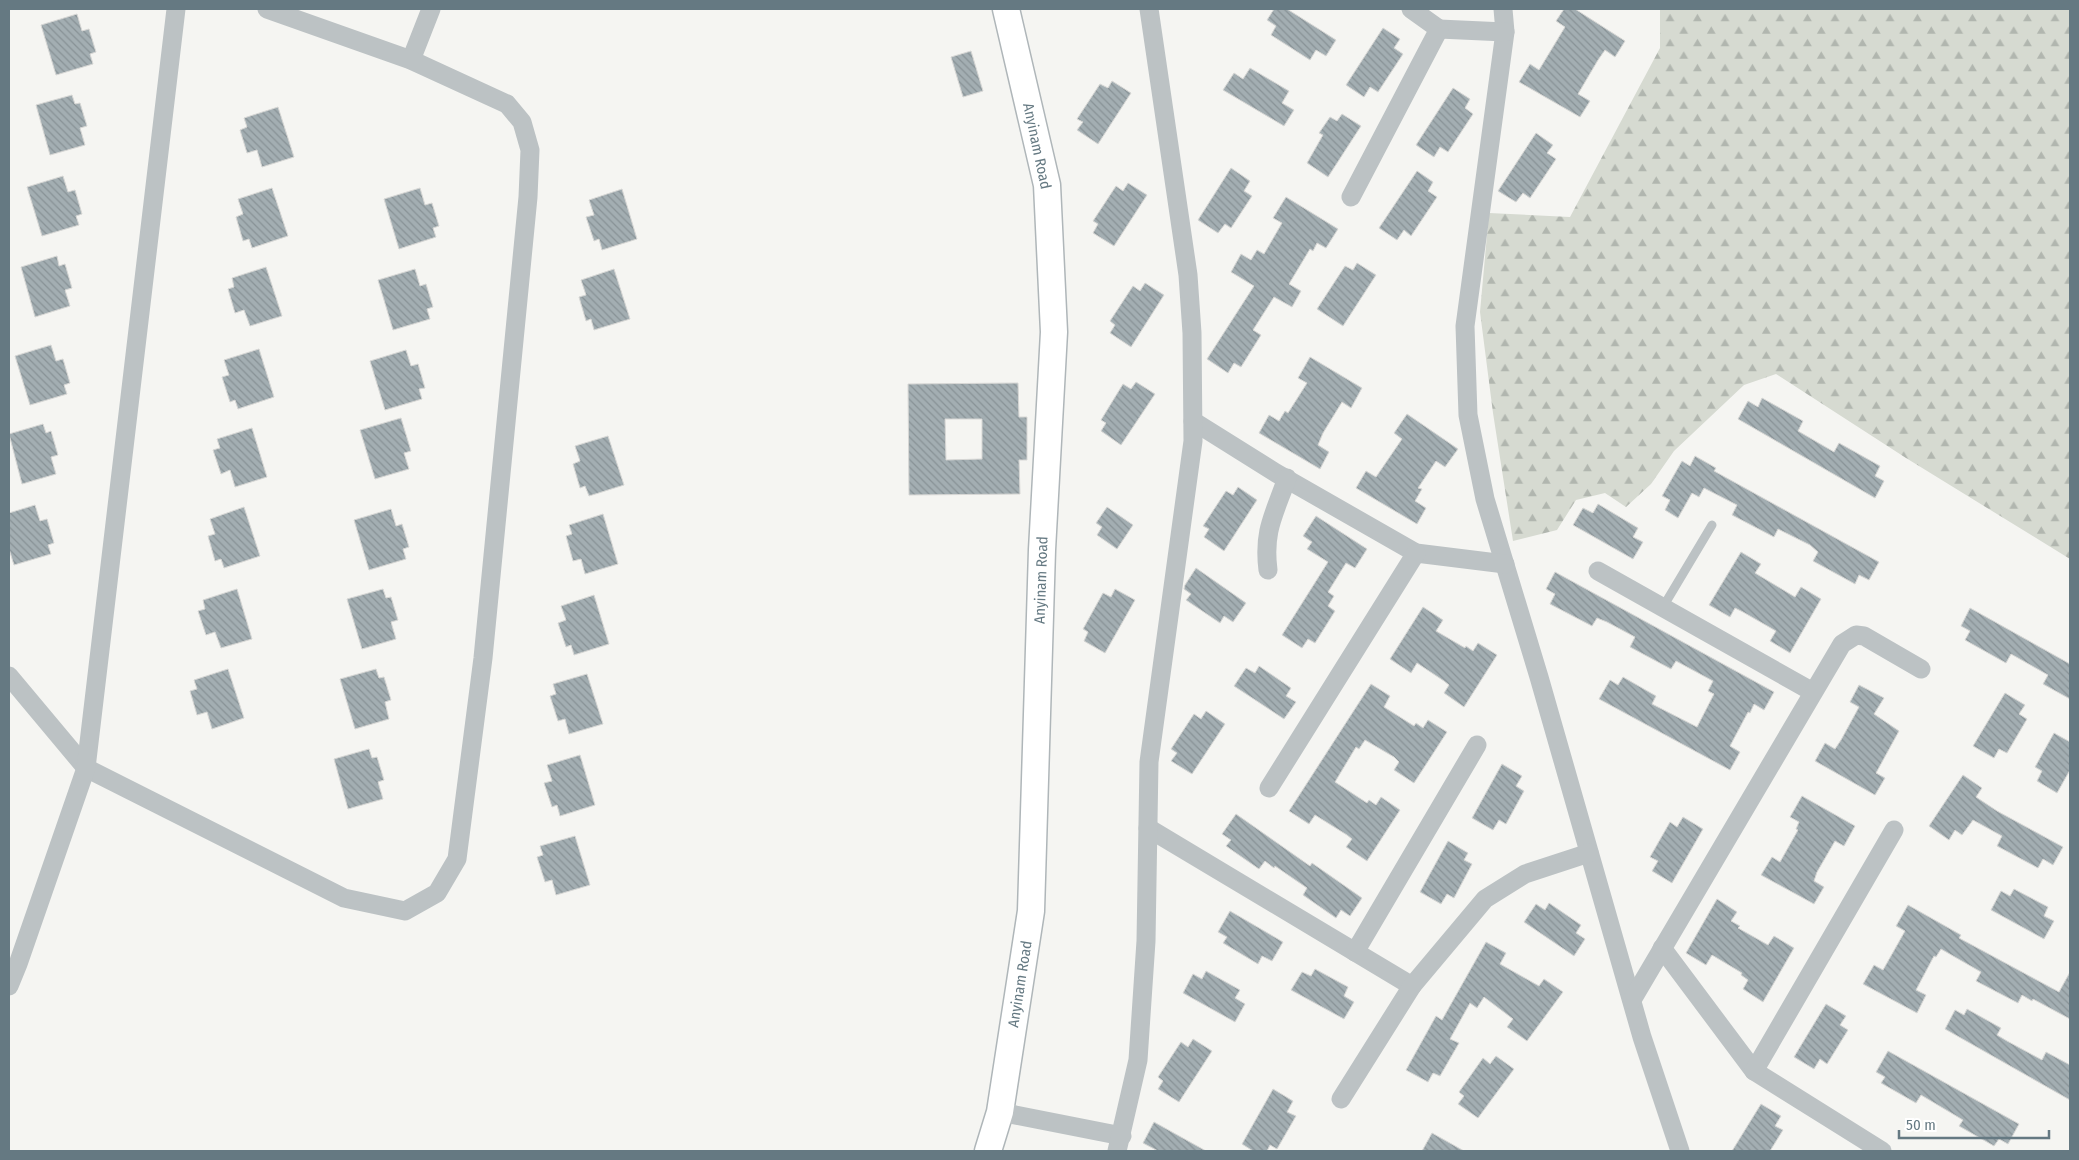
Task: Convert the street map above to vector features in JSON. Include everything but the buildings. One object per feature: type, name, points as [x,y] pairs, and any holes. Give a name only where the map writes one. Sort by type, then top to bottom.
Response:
[{"type":"street","points":[[9,986],[86,768],[176,9]]},
{"type":"street","points":[[9,676],[86,768],[344,898],[405,911],[437,893],[457,859],[483,658],[528,207],[530,150],[522,122],[507,104],[411,60],[267,9]]},
{"type":"street","points":[[411,60],[431,9]]},
{"type":"street","name":"Anyinam Road","points":[[988,1151],[1000,1112],[1032,911],[1042,550],[1054,332],[1047,185],[1006,9]]},
{"type":"street","points":[[1000,1112],[1119,1144],[1138,1060],[1146,941],[1149,762],[1193,441],[1192,333],[1188,276],[1149,9]]},
{"type":"street","points":[[1411,9],[1439,29],[1505,32]]},
{"type":"street","points":[[1503,9],[1505,32],[1465,326],[1468,414],[1485,499],[1642,1037],[1680,1151]]},
{"type":"street","points":[[1351,197],[1439,29]]},
{"type":"street","points":[[1193,421],[1286,478],[1416,553],[1505,564]]},
{"type":"street","points":[[1268,570],[1265,550],[1267,533],[1286,478]]},
{"type":"street","points":[[1269,788],[1416,553]]},
{"type":"street","points":[[1598,571],[1812,692]]},
{"type":"street","points":[[1632,1000],[1842,644],[1856,636],[1864,636],[1922,669]]},
{"type":"street","points":[[1355,952],[1477,745]]},
{"type":"street","points":[[1148,828],[1412,986]]},
{"type":"street","points":[[1754,1072],[1894,830]]},
{"type":"street","points":[[1342,1099],[1412,986],[1485,899],[1525,874],[1589,853]]},
{"type":"street","points":[[1662,948],[1754,1072],[1882,1151]]},
{"type":"lane","points":[[1663,608],[1712,525]]},
{"type":"green space","points":[[1660,9],[2070,9],[2070,559],[1906,458],[1776,374],[1744,385],[1674,451],[1651,484],[1626,507],[1605,493],[1576,500],[1557,530],[1513,541],[1493,413],[1480,312],[1489,213],[1570,217],[1660,48]]}]
